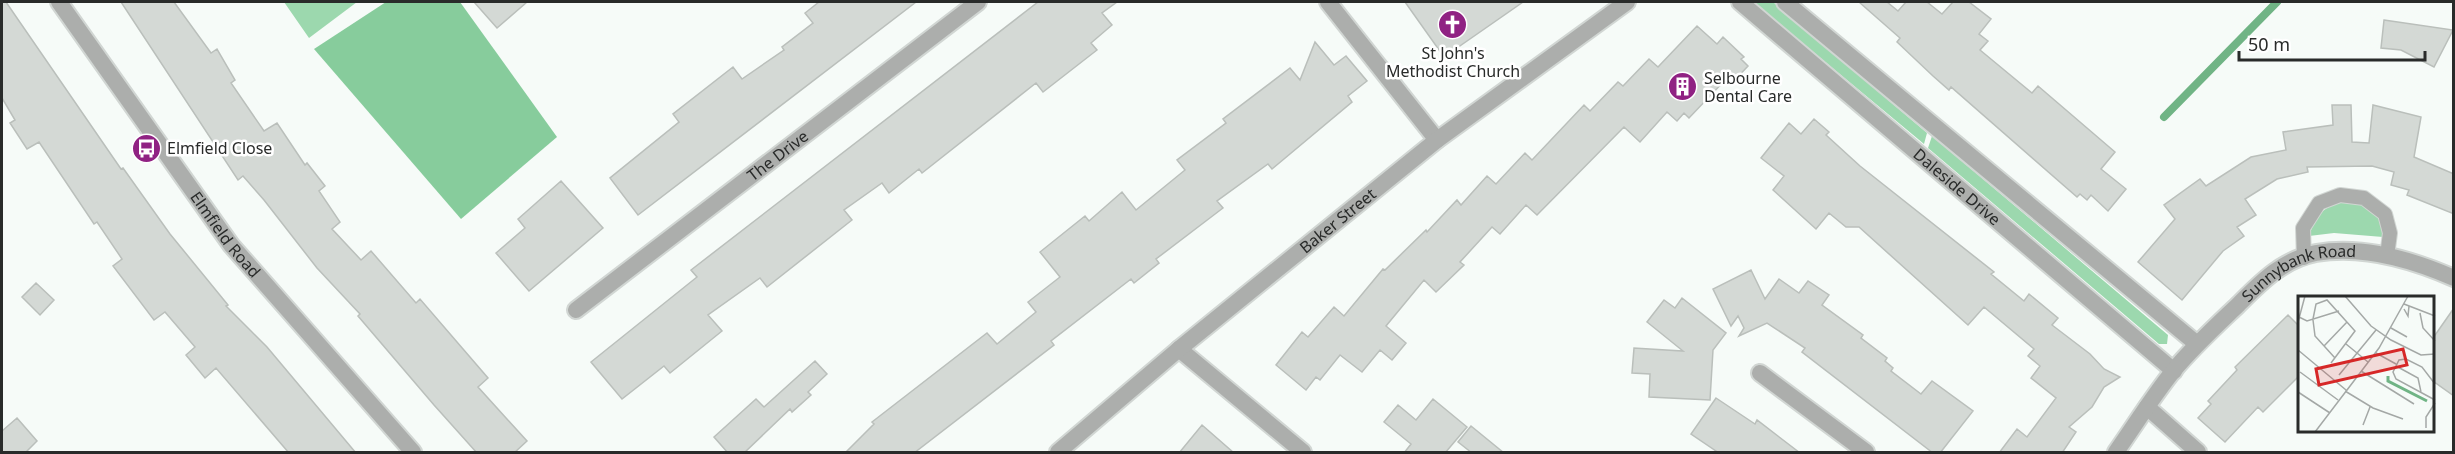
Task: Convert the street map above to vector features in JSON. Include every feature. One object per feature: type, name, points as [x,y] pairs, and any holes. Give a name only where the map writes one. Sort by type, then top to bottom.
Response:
[{"type":"street","name":"Elmfield Road","points":[[59,2],[231,245],[413,453]]},
{"type":"street","name":"The Drive","points":[[576,310],[978,2]]},
{"type":"street","points":[[1328,2],[1437,140]]},
{"type":"street","name":"Baker Street","points":[[1058,453],[1179,349],[1437,140],[1628,2]]},
{"type":"street","name":"Daleside Drive","points":[[1740,2],[2174,371]]},
{"type":"street","name":"Daleside Drive","points":[[1785,2],[2197,344]]},
{"type":"street","name":"Sunnybank Road","points":[[2116,453],[2147,407],[2197,344],[2272,273],[2316,254],[2387,256],[2426,266],[2454,278]]},
{"type":"street","points":[[1179,349],[1303,453]]},
{"type":"street","points":[[1760,373],[1866,453]]},
{"type":"street","points":[[2147,407],[2198,453]]},
{"type":"lane","points":[[2304,258],[2302,228],[2319,203],[2340,195],[2364,198],[2385,214],[2390,233],[2387,256]]},
{"type":"green space","points":[[284,2],[357,2],[309,38]]},
{"type":"green space","points":[[386,2],[460,2],[557,137],[461,219],[314,49]]},
{"type":"green space","points":[[1753,2],[1773,2],[1927,133],[1924,144]]},
{"type":"green space","points":[[1932,136],[2168,335],[2167,344],[2159,344],[1928,148]]},
{"type":"green space","points":[[2353,199],[2373,206],[2381,223],[2383,237],[2334,233],[2309,236],[2316,220],[2324,210]]},
{"type":"building","points":[[2,2],[6,2],[121,169],[123,168],[170,234],[228,305],[226,306],[267,347],[356,453],[289,453],[216,368],[205,378],[186,355],[195,347],[165,312],[154,320],[113,266],[122,259],[97,222],[94,224],[39,142],[27,149],[10,123],[15,120],[2,98]]},
{"type":"building","points":[[121,2],[174,2],[211,53],[217,49],[235,80],[231,83],[264,131],[277,123],[305,165],[307,163],[325,186],[319,191],[340,222],[332,229],[361,260],[371,251],[416,303],[420,299],[488,378],[478,387],[527,441],[514,453],[477,453],[434,405],[358,316],[360,314],[317,268],[264,200],[243,176],[238,180]]},
{"type":"building","points":[[474,2],[527,2],[497,28]]},
{"type":"building","points":[[819,2],[916,2],[638,215],[610,178],[679,122],[673,114],[733,67],[742,79],[784,50],[782,47],[813,23],[805,13]]},
{"type":"building","points":[[1038,2],[1117,2],[1102,13],[1112,25],[1091,43],[1097,50],[1043,92],[1036,83],[922,173],[919,169],[889,193],[882,183],[844,210],[852,220],[767,287],[760,278],[708,315],[722,331],[670,373],[664,366],[622,399],[591,362],[697,277],[691,270]]},
{"type":"building","name":"St John's Methodist Church","points":[[1405,2],[1523,2],[1444,57]]},
{"type":"building","points":[[1859,2],[1887,2],[1898,11],[1906,2],[1927,2],[1942,14],[1953,2],[1969,2],[1991,19],[1979,34],[1988,41],[1980,50],[2032,93],[2038,86],[2115,152],[2101,169],[2126,189],[2108,211],[2091,195],[2087,200],[2080,194],[2077,197],[1951,87],[1949,90],[1933,76],[1897,42],[1900,38]]},
{"type":"building","points":[[2384,20],[2453,30],[2434,67],[2401,50],[2381,48]]},
{"type":"building","points":[[1697,26],[1717,44],[1723,37],[1744,57],[1741,59],[1748,66],[1733,82],[1728,77],[1689,118],[1684,113],[1677,121],[1667,112],[1640,142],[1624,127],[1537,215],[1526,205],[1500,234],[1492,227],[1460,262],[1464,265],[1436,292],[1424,280],[1386,326],[1406,343],[1392,360],[1380,350],[1362,372],[1340,355],[1320,380],[1316,377],[1306,390],[1276,365],[1302,332],[1308,337],[1334,307],[1344,316],[1383,269],[1385,270],[1426,230],[1427,232],[1457,200],[1461,205],[1487,176],[1496,184],[1525,153],[1532,160],[1584,105],[1590,111],[1618,82],[1623,86],[1649,59],[1658,67]]},
{"type":"building","points":[[1315,42],[1334,65],[1346,56],[1367,81],[1348,96],[1352,102],[1272,169],[1268,164],[1217,201],[1223,208],[1156,259],[1159,263],[1134,283],[1131,279],[1051,341],[1054,345],[914,453],[845,453],[874,424],[872,422],[987,333],[997,344],[1036,312],[1028,302],[1060,277],[1040,252],[1085,216],[1089,221],[1122,192],[1136,210],[1185,170],[1177,160],[1226,123],[1223,119],[1290,68],[1300,80]]},
{"type":"building","points":[[2332,105],[2351,105],[2352,142],[2369,143],[2373,105],[2421,117],[2414,157],[2454,174],[2454,214],[2407,195],[2409,190],[2391,185],[2394,172],[2372,166],[2307,167],[2308,172],[2277,179],[2245,199],[2256,215],[2237,227],[2244,236],[2223,251],[2182,300],[2138,262],[2175,219],[2164,205],[2200,179],[2206,186],[2251,157],[2286,150],[2283,132],[2333,125]]},
{"type":"building","points":[[1814,119],[1829,132],[1826,135],[1860,166],[1994,272],[1991,274],[2024,301],[2029,294],[2058,318],[2052,325],[2090,354],[2104,369],[2120,377],[2104,387],[2092,407],[2069,427],[2076,432],[2062,453],[1999,453],[2017,429],[2027,437],[2056,398],[2031,378],[2040,366],[2028,356],[2034,349],[1984,307],[1968,325],[1859,227],[1846,227],[1829,213],[1816,229],[1773,190],[1784,176],[1761,158],[1789,123],[1801,134]]},
{"type":"building","points":[[561,181],[603,228],[529,291],[496,253],[525,228],[518,219]]},
{"type":"building","points":[[1751,270],[1765,299],[1779,279],[1799,293],[1808,281],[1829,295],[1822,305],[1863,335],[1861,338],[1887,358],[1885,361],[1893,368],[1891,371],[1921,394],[1932,381],[1973,411],[1940,453],[1933,453],[1802,352],[1805,348],[1767,323],[1739,336],[1744,328],[1738,316],[1731,326],[1713,289]]},
{"type":"building","points":[[36,283],[54,300],[40,315],[22,297]]},
{"type":"building","points":[[1682,298],[1726,333],[1713,350],[1710,400],[1649,397],[1650,374],[1632,373],[1634,348],[1683,351],[1647,322],[1664,300],[1675,308]]},
{"type":"building","points":[[2454,308],[2454,396],[2434,382],[2434,337]]},
{"type":"building","points":[[2288,315],[2298,325],[2298,377],[2263,412],[2258,407],[2225,442],[2198,418],[2211,404],[2208,401],[2237,370],[2235,367]]},
{"type":"building","points":[[815,361],[827,374],[808,392],[811,395],[792,412],[790,409],[744,453],[728,453],[714,437],[756,399],[764,407]]},
{"type":"building","points":[[1716,398],[1755,424],[1757,420],[1800,453],[1719,453],[1691,434]]},
{"type":"building","points":[[1433,399],[1467,427],[1445,453],[1404,453],[1411,444],[1384,422],[1398,405],[1416,420]]},
{"type":"building","points":[[17,418],[37,441],[25,453],[2,453],[2,431]]},
{"type":"building","points":[[1202,425],[1234,453],[1179,453]]},
{"type":"building","points":[[1471,426],[1504,453],[1472,453],[1458,442]]},
{"type":"waterway","points":[[2164,117],[2277,2]]},
{"type":"place","name":"St John's Methodist Church","points":[[1453,25]]},
{"type":"place","name":"Selbourne Dental Care","points":[[1683,87]]},
{"type":"place","name":"Elmfield Close","points":[[146,148]]}]
